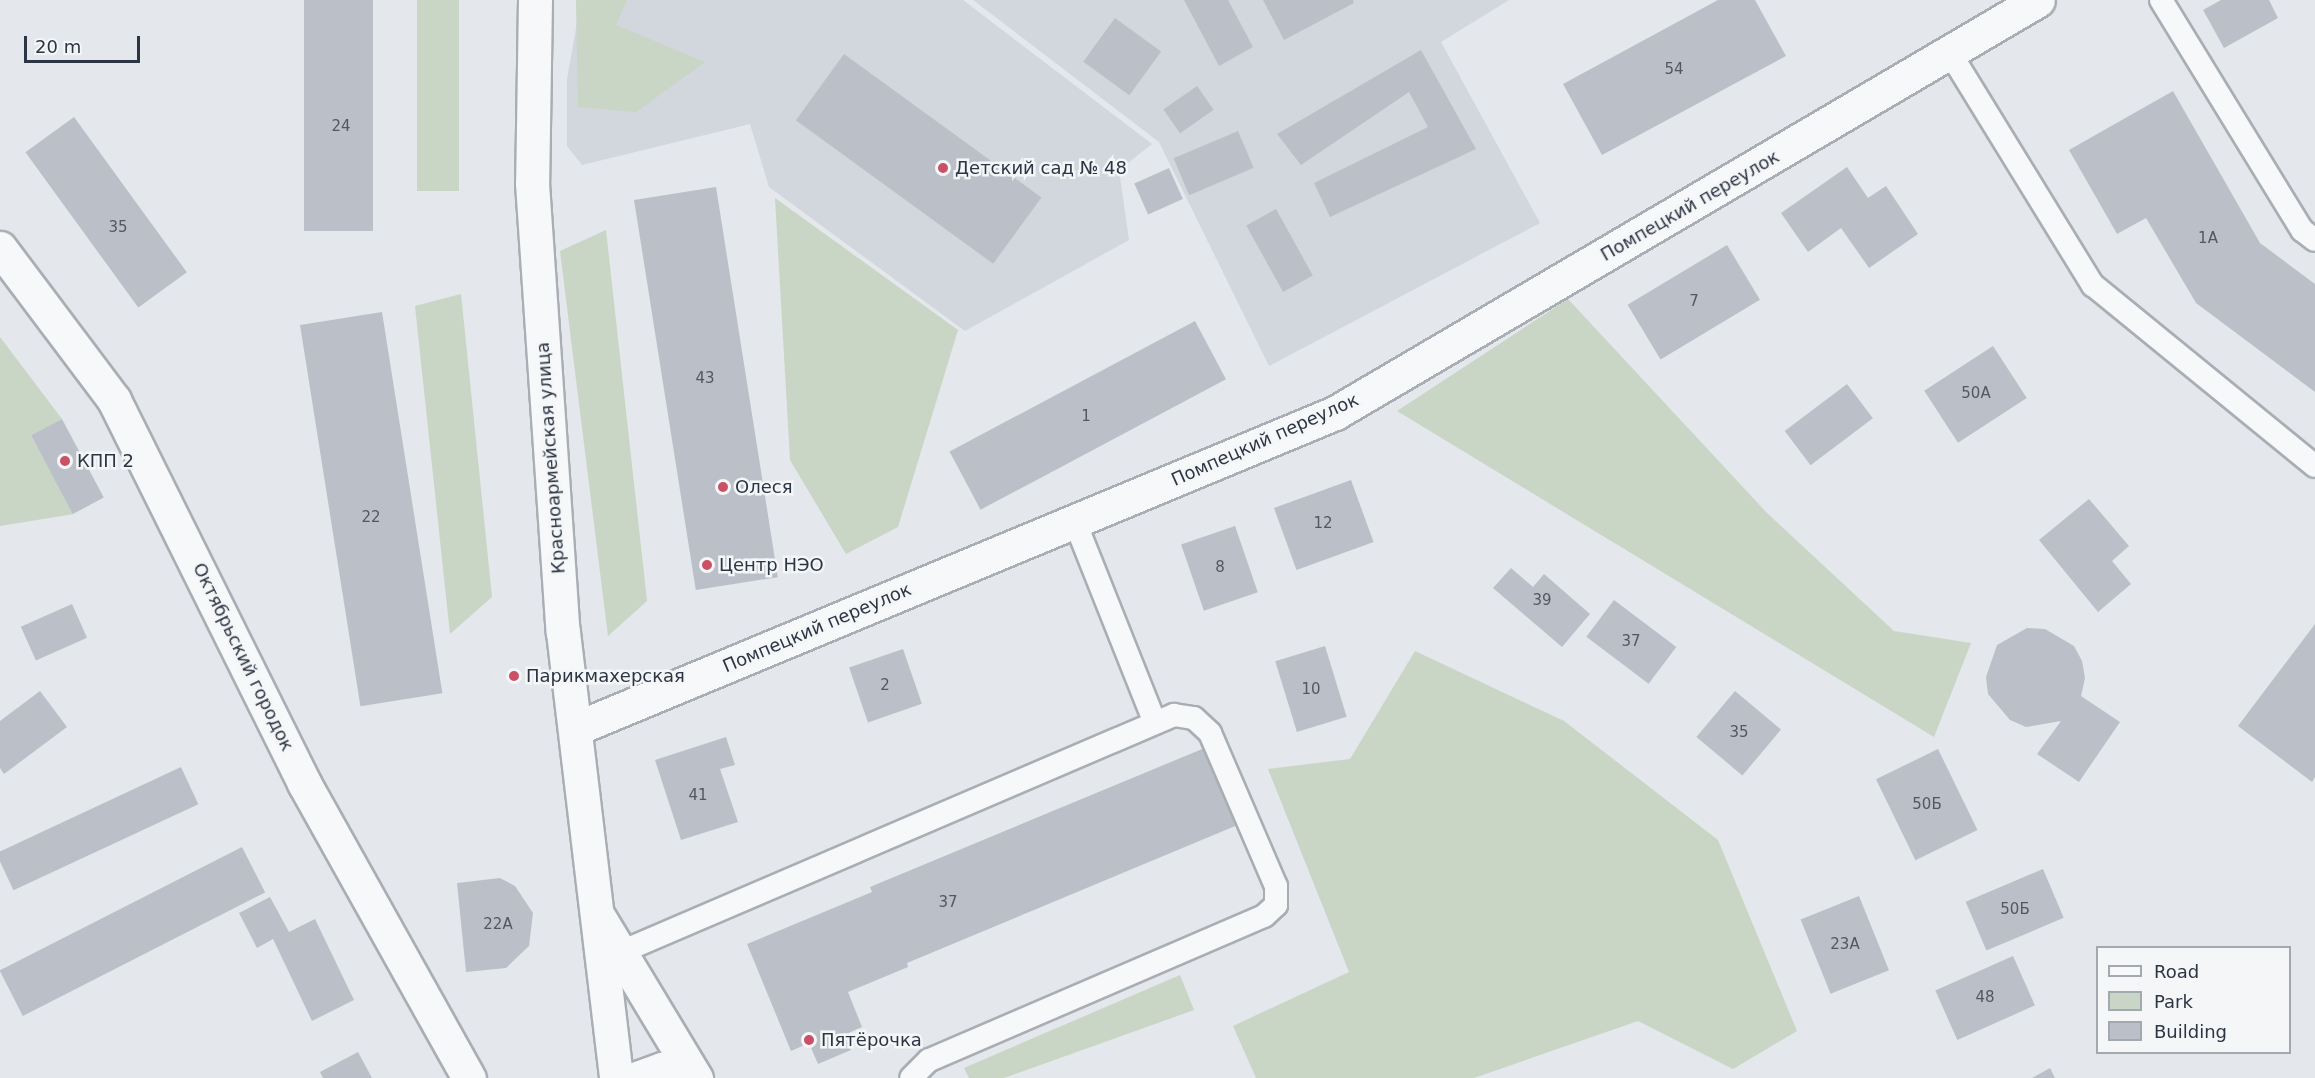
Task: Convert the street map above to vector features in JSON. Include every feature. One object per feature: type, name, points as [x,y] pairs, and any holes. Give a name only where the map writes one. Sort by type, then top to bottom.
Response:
[{"type":"street","name":"Красноармейская улица","points":[[535,0],[532,183],[563,632],[577,728],[616,1078]]},
{"type":"street","name":"Помпецкий переулок","points":[[577,728],[1335,414],[2038,0]]},
{"type":"street","name":"Октябрьский городок","points":[[0,248],[114,400],[304,783],[468,1078]]},
{"type":"street","name":"Красноармейская улица","points":[[597,914],[696,1078]]},
{"type":"street","points":[[637,1078],[662,1069],[683,1078]]},
{"type":"lane","points":[[2161,0],[2302,230],[2315,240]]},
{"type":"lane","points":[[1950,53],[2093,285],[2315,466]]},
{"type":"lane","points":[[1075,522],[1155,723]]},
{"type":"lane","points":[[621,952],[1174,714],[1194,718],[1210,733],[1276,886],[1276,905],[1264,916],[930,1060],[911,1078]]},
{"type":"shaded area","name":"Детский сад № 48","points":[[581,0],[963,0],[1152,144],[1119,170],[1129,240],[965,331],[769,187],[750,124],[582,165],[567,146],[567,79]]},
{"type":"shaded area","points":[[973,0],[1509,0],[1441,42],[1540,223],[1269,366],[1159,142]]},
{"type":"green space","points":[[417,0],[459,0],[459,191],[417,191]]},
{"type":"green space","points":[[576,0],[627,0],[616,25],[705,62],[636,112],[578,107]]},
{"type":"green space","points":[[775,198],[958,330],[898,527],[846,554],[790,460]]},
{"type":"green space","points":[[606,230],[647,601],[608,636],[560,251]]},
{"type":"green space","points":[[461,294],[492,597],[450,634],[415,306]]},
{"type":"green space","points":[[1568,299],[1767,513],[1894,631],[1971,643],[1934,737],[1397,411]]},
{"type":"green space","points":[[0,337],[62,419],[31,436],[74,514],[0,526]]},
{"type":"green space","points":[[1415,651],[1564,721],[1718,840],[1797,1031],[1733,1069],[1638,1021],[1474,1078],[1256,1078],[1233,1026],[1349,972],[1268,769],[1350,759]]},
{"type":"green space","points":[[1180,975],[1194,1010],[1004,1078],[969,1078],[964,1068]]},
{"type":"building","points":[[304,0],[373,0],[373,231],[304,231]]},
{"type":"building","points":[[1184,0],[1228,0],[1253,47],[1219,66]]},
{"type":"building","points":[[1263,0],[1353,0],[1354,3],[1284,40]]},
{"type":"building","points":[[1718,0],[1755,0],[1786,56],[1602,155],[1563,84]]},
{"type":"building","points":[[2221,0],[2269,0],[2278,18],[2224,48],[2203,10]]},
{"type":"building","points":[[1115,18],[1161,52],[1129,95],[1083,62]]},
{"type":"building","points":[[1421,50],[1476,149],[1330,217],[1314,183],[1428,127],[1409,92],[1301,165],[1277,134]]},
{"type":"building","points":[[844,54],[1041,197],[993,264],[796,120]]},
{"type":"building","points":[[1197,86],[1214,110],[1180,133],[1163,110]]},
{"type":"building","points":[[2173,91],[2260,243],[2315,284],[2315,392],[2196,303],[2146,218],[2117,234],[2069,150]]},
{"type":"building","points":[[74,117],[187,272],[138,308],[25,152]]},
{"type":"building","points":[[1238,131],[1254,168],[1189,195],[1174,158]]},
{"type":"building","points":[[1847,167],[1868,198],[1886,186],[1918,234],[1869,268],[1841,228],[1808,252],[1781,213]]},
{"type":"building","points":[[1169,168],[1183,199],[1148,215],[1134,183]]},
{"type":"building","points":[[716,187],[778,577],[696,590],[634,200]]},
{"type":"building","points":[[1276,209],[1313,275],[1283,292],[1246,225]]},
{"type":"building","points":[[1727,245],[1760,300],[1661,360],[1628,305]]},
{"type":"building","points":[[382,312],[442,693],[360,706],[300,325]]},
{"type":"building","points":[[1195,321],[1226,379],[981,510],[950,452]]},
{"type":"building","points":[[1993,346],[2027,398],[1958,443],[1924,391]]},
{"type":"building","points":[[1847,384],[1873,418],[1811,465],[1785,431]]},
{"type":"building","name":"КПП 2","points":[[62,419],[104,498],[73,514],[31,435]]},
{"type":"building","points":[[1351,480],[1374,542],[1297,570],[1274,508]]},
{"type":"building","points":[[2089,499],[2129,546],[2112,561],[2131,584],[2098,612],[2039,540]]},
{"type":"building","points":[[1235,526],[1258,592],[1204,611],[1181,545]]},
{"type":"building","points":[[1511,568],[1533,587],[1544,574],[1590,614],[1562,647],[1493,588]]},
{"type":"building","points":[[1614,600],[1676,647],[1649,684],[1586,637]]},
{"type":"building","points":[[72,604],[87,638],[36,661],[21,627]]},
{"type":"building","points":[[2315,624],[2315,777],[2312,782],[2238,726]]},
{"type":"building","points":[[2027,628],[2045,629],[2074,646],[2082,661],[2085,678],[2081,696],[2120,722],[2079,782],[2037,754],[2061,721],[2026,727],[2010,720],[1988,694],[1986,677],[1997,645]]},
{"type":"building","points":[[1325,646],[1347,717],[1297,732],[1275,661]]},
{"type":"building","points":[[903,649],[922,704],[868,722],[849,668]]},
{"type":"building","points":[[40,691],[67,727],[4,774],[0,768],[0,721]]},
{"type":"building","points":[[1735,691],[1781,730],[1742,776],[1696,737]]},
{"type":"building","points":[[726,737],[735,765],[720,769],[738,822],[681,840],[655,760]]},
{"type":"building","points":[[1207,747],[1240,824],[907,963],[908,967],[848,992],[862,1027],[844,1035],[851,1050],[818,1064],[809,1043],[791,1051],[747,944],[872,892],[870,887]]},
{"type":"building","points":[[1938,749],[1977,830],[1915,860],[1876,779]]},
{"type":"building","points":[[181,767],[198,804],[13,890],[0,862],[0,851]]},
{"type":"building","points":[[242,847],[265,892],[23,1016],[0,970]]},
{"type":"building","points":[[2043,869],[2064,918],[1986,951],[1966,902]]},
{"type":"building","points":[[500,878],[515,886],[533,913],[529,946],[506,968],[466,972],[457,883]]},
{"type":"building","points":[[1859,896],[1889,970],[1831,994],[1801,920]]},
{"type":"building","points":[[270,897],[289,932],[315,919],[354,1000],[312,1021],[273,939],[257,948],[239,913]]},
{"type":"building","points":[[2013,956],[2035,1005],[1957,1040],[1935,991]]},
{"type":"building","points":[[358,1052],[372,1078],[323,1078],[320,1072]]},
{"type":"building","points":[[2050,1068],[2055,1078],[2032,1078]]},
{"type":"place","name":"Детский сад № 48","points":[[943,168]]},
{"type":"place","name":"КПП 2","points":[[65,461]]},
{"type":"place","name":"Олеся","points":[[723,487]]},
{"type":"place","name":"Центр НЭО","points":[[707,565]]},
{"type":"place","name":"Парикмахерская","points":[[514,676]]},
{"type":"place","name":"Пятёрочка","points":[[809,1040]]}]
